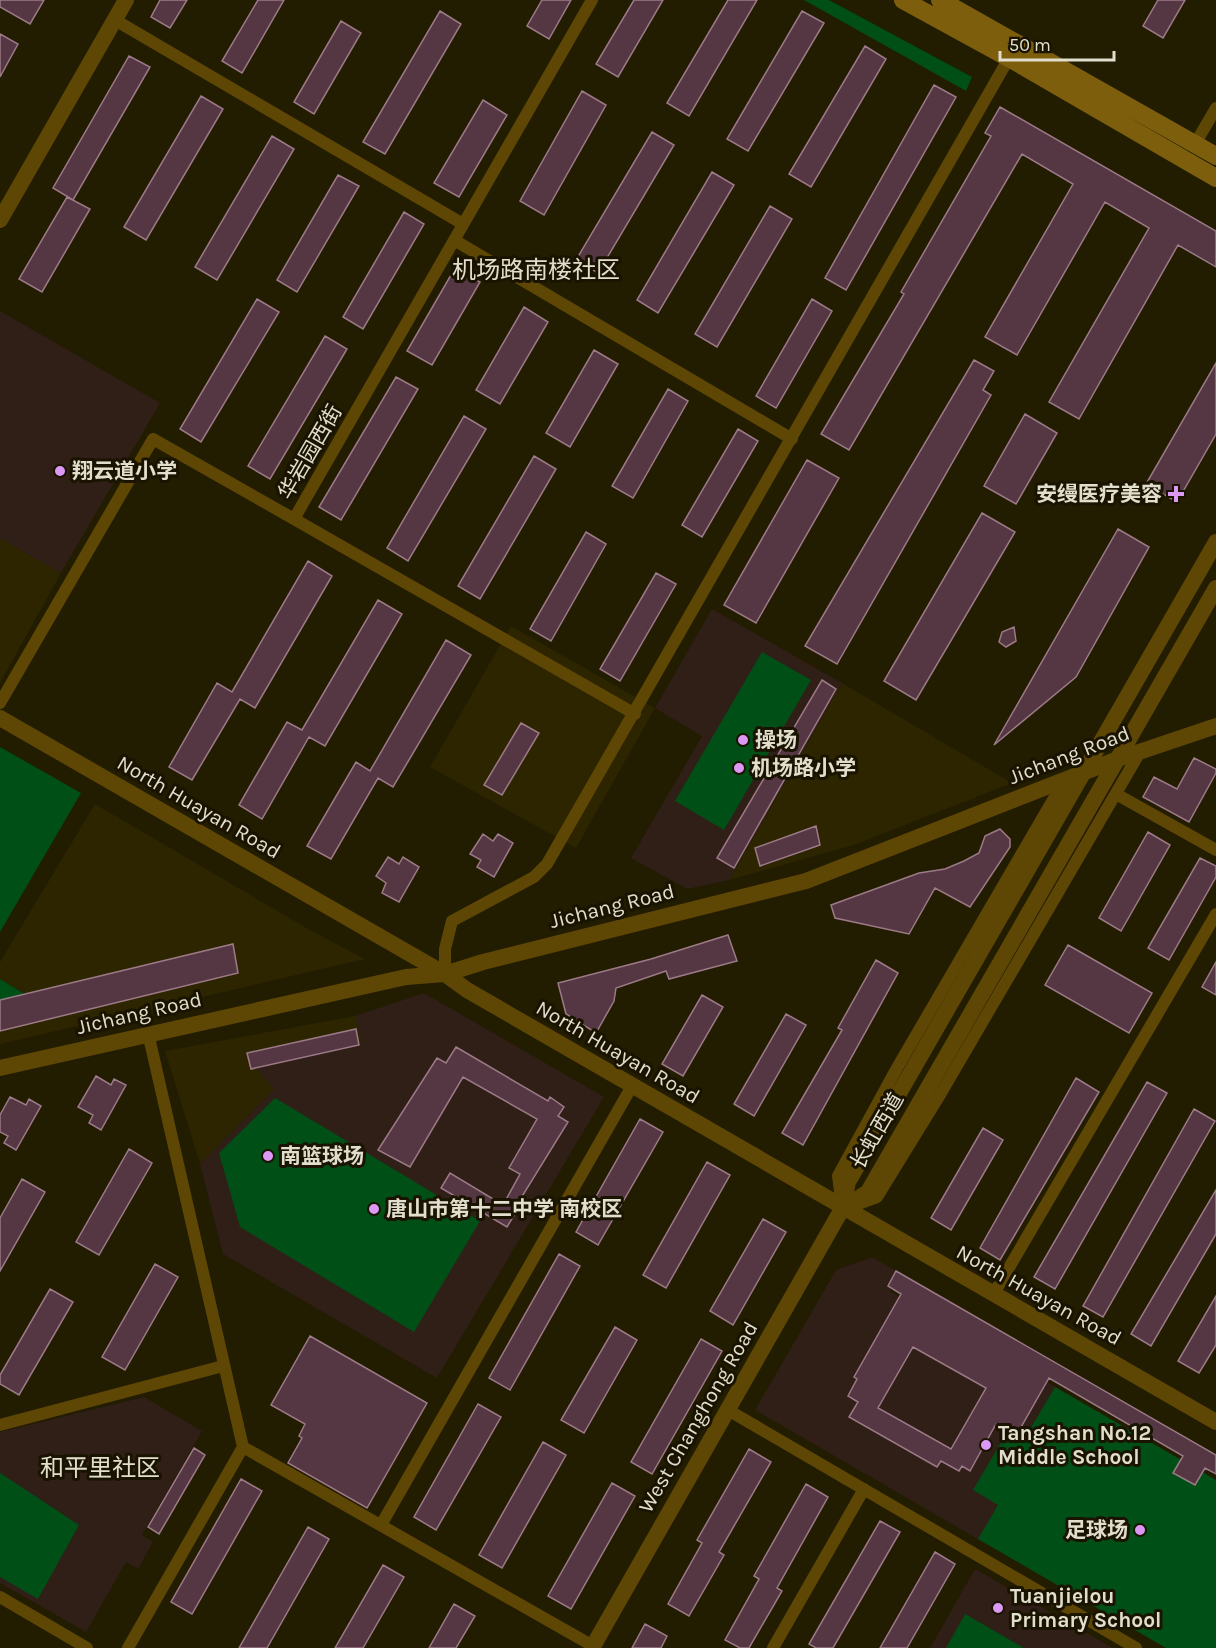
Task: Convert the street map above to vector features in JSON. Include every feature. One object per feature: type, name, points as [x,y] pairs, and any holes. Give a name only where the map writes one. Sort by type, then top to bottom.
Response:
[{"type":"main road","points":[[903,0],[1009,58],[1216,178]]},
{"type":"main road","points":[[940,0],[1216,156]]},
{"type":"street","points":[[0,220],[126,0]]},
{"type":"street","name":"华岩园西街","points":[[0,703],[153,439],[294,519],[592,0]]},
{"type":"street","points":[[115,20],[463,224]]},
{"type":"street","points":[[445,974],[445,949],[452,921],[534,877],[547,864],[1009,58]]},
{"type":"street","points":[[1195,144],[1216,108]]},
{"type":"street","points":[[454,240],[792,439]]},
{"type":"street","points":[[294,519],[635,714]]},
{"type":"street","points":[[1083,774],[1216,542]]},
{"type":"street","points":[[1118,759],[1216,588]]},
{"type":"street","name":"North Huayan Road","points":[[0,718],[445,974],[842,1209],[1216,1422]]},
{"type":"street","name":"Jichang Road","points":[[0,1068],[406,977],[445,974],[806,881],[1118,759],[1216,726]]},
{"type":"street","points":[[1064,781],[897,1068],[838,1176],[842,1209],[877,1197],[1140,752]]},
{"type":"street","name":"长虹西道","points":[[842,1209],[868,1192],[1118,759]]},
{"type":"street","name":"长虹西道","points":[[842,1209],[848,1182],[1083,774]]},
{"type":"street","points":[[1116,794],[1216,850]]},
{"type":"street","points":[[993,1295],[1216,914]]},
{"type":"street","points":[[128,1648],[243,1447],[148,1033]]},
{"type":"street","points":[[381,1525],[632,1086]]},
{"type":"street","name":"West Changhong Road","points":[[592,1647],[842,1209]]},
{"type":"street","points":[[0,1425],[224,1366]]},
{"type":"street","points":[[728,1410],[1136,1648]]},
{"type":"street","points":[[243,1447],[592,1647]]},
{"type":"street","points":[[773,1648],[864,1490]]},
{"type":"street","points":[[0,1597],[87,1648]]},
{"type":"shaded area","name":"翔云道小学","points":[[0,311],[160,403],[61,573],[0,538]]},
{"type":"shaded area","points":[[0,538],[61,573],[0,683]]},
{"type":"shaded area","name":"机场路小学","points":[[712,609],[842,683],[729,880],[687,889],[631,858],[702,736],[655,708]]},
{"type":"shaded area","points":[[511,626],[655,708],[576,848],[430,767]]},
{"type":"shaded area","points":[[842,683],[1012,783],[854,845],[729,880]]},
{"type":"shaded area","points":[[95,804],[310,930],[365,959],[0,1044],[0,1002],[27,995],[0,979],[0,962]]},
{"type":"shaded area","name":"唐山市第十二中学 南校区","points":[[424,993],[604,1097],[437,1378],[223,1254],[200,1164],[274,1089],[254,1066],[362,1043],[355,1016]]},
{"type":"shaded area","points":[[355,1016],[363,1043],[254,1066],[274,1089],[200,1164],[165,1051]]},
{"type":"shaded area","name":"Tangshan No.12 Middle School","points":[[872,1257],[900,1273],[890,1291],[1216,1480],[1216,1648],[1166,1648],[755,1410],[836,1270]]},
{"type":"shaded area","points":[[144,1397],[202,1431],[142,1535],[153,1542],[138,1569],[126,1562],[86,1632],[0,1583],[0,1432]]},
{"type":"shaded area","name":"Tuanjielou Primary School","points":[[975,1569],[1113,1648],[930,1648]]},
{"type":"green space","points":[[804,0],[829,0],[972,77],[966,91]]},
{"type":"green space","name":"操场","points":[[762,652],[811,680],[724,830],[675,801]]},
{"type":"green space","points":[[0,747],[81,793],[0,932]]},
{"type":"green space","points":[[0,979],[28,996],[0,1002]]},
{"type":"green space","points":[[275,1098],[480,1221],[414,1332],[240,1227],[219,1153]]},
{"type":"green space","points":[[1055,1387],[1216,1480],[1216,1648],[1166,1648],[978,1539],[998,1505],[973,1490],[1006,1434],[1022,1443]]},
{"type":"green space","points":[[0,1473],[79,1525],[38,1599],[0,1577]]},
{"type":"green space","points":[[965,1614],[1024,1648],[946,1648]]},
{"type":"building","points":[[0,0],[44,0],[30,24],[0,7]]},
{"type":"building","points":[[160,0],[187,0],[170,28],[151,17]]},
{"type":"building","points":[[258,0],[284,0],[242,73],[222,61]]},
{"type":"building","points":[[542,0],[571,0],[549,39],[527,26]]},
{"type":"building","points":[[634,0],[663,0],[618,77],[596,64]]},
{"type":"building","points":[[728,0],[757,0],[689,116],[667,103]]},
{"type":"building","points":[[1158,0],[1185,0],[1163,38],[1143,26]]},
{"type":"building","points":[[440,11],[461,24],[385,154],[363,142]]},
{"type":"building","points":[[802,11],[824,23],[748,151],[727,139]]},
{"type":"building","points":[[341,21],[361,33],[314,114],[294,102]]},
{"type":"building","points":[[0,34],[18,44],[0,77]]},
{"type":"building","points":[[865,46],[886,59],[811,187],[789,174]]},
{"type":"building","points":[[129,56],[150,67],[73,200],[53,188]]},
{"type":"building","points":[[934,85],[956,97],[846,290],[825,278]]},
{"type":"building","points":[[582,91],[606,105],[544,215],[520,201]]},
{"type":"building","points":[[201,96],[223,109],[146,240],[124,227]]},
{"type":"building","points":[[483,100],[507,115],[459,197],[434,183]]},
{"type":"building","points":[[1000,107],[1216,231],[1216,267],[1178,245],[1079,419],[1049,402],[1149,228],[1105,202],[1017,355],[985,337],[1073,184],[1022,154],[849,450],[821,434],[904,294],[901,292],[991,136],[985,133]]},
{"type":"building","points":[[652,132],[674,145],[598,273],[576,260]]},
{"type":"building","points":[[272,136],[294,149],[217,280],[195,267]]},
{"type":"building","points":[[712,172],[734,185],[658,313],[637,300]]},
{"type":"building","points":[[338,175],[359,186],[297,292],[277,280]]},
{"type":"building","points":[[67,197],[90,209],[42,292],[19,279]]},
{"type":"building","points":[[770,206],[792,219],[717,347],[695,334]]},
{"type":"building","points":[[404,212],[424,224],[363,329],[343,317]]},
{"type":"building","points":[[455,268],[480,282],[432,365],[407,351]]},
{"type":"building","points":[[257,299],[279,312],[201,442],[180,429]]},
{"type":"building","points":[[812,299],[832,311],[776,408],[756,396]]},
{"type":"building","points":[[524,307],[548,322],[500,404],[476,390]]},
{"type":"building","points":[[325,336],[347,349],[270,479],[248,466]]},
{"type":"building","points":[[594,350],[618,364],[570,447],[546,433]]},
{"type":"building","points":[[974,360],[994,371],[983,390],[991,395],[837,664],[805,646]]},
{"type":"building","points":[[1216,363],[1216,434],[1177,502],[1146,484]]},
{"type":"building","points":[[396,377],[418,389],[341,520],[319,507]]},
{"type":"building","points":[[668,389],[688,401],[633,498],[612,486]]},
{"type":"building","points":[[1025,414],[1057,433],[1016,504],[984,486]]},
{"type":"building","points":[[464,416],[486,429],[408,561],[387,548]]},
{"type":"building","points":[[738,429],[758,441],[702,537],[682,525]]},
{"type":"building","points":[[534,456],[556,469],[480,599],[458,586]]},
{"type":"building","points":[[807,460],[839,478],[756,623],[724,605]]},
{"type":"building","points":[[982,513],[1015,532],[916,700],[884,681]]},
{"type":"building","points":[[1118,529],[1149,547],[1076,677],[994,745]]},
{"type":"building","points":[[586,532],[606,544],[551,641],[530,629]]},
{"type":"building","points":[[308,561],[332,576],[255,708],[240,699],[192,780],[169,767],[217,683],[232,692]]},
{"type":"building","points":[[656,573],[676,584],[620,681],[600,669]]},
{"type":"building","points":[[378,600],[402,614],[325,746],[309,737],[262,819],[239,805],[287,722],[302,730]]},
{"type":"building","points":[[1014,627],[1016,641],[1006,647],[999,642],[1002,632]]},
{"type":"building","points":[[446,640],[471,655],[393,787],[378,778],[331,859],[307,846],[356,762],[370,771]]},
{"type":"building","points":[[822,680],[836,689],[734,868],[717,858]]},
{"type":"building","points":[[521,723],[539,733],[502,795],[484,785]]},
{"type":"building","points":[[1194,758],[1216,769],[1216,773],[1189,822],[1143,797],[1154,777],[1177,789]]},
{"type":"building","points":[[816,826],[820,845],[760,866],[755,848]]},
{"type":"building","points":[[1000,829],[1010,839],[1010,847],[970,907],[935,888],[909,934],[835,918],[831,905],[919,873],[945,869],[964,861],[979,853],[985,836]]},
{"type":"building","points":[[1148,832],[1170,845],[1121,931],[1099,918]]},
{"type":"building","points":[[483,834],[493,841],[498,834],[513,843],[494,877],[477,867],[481,860],[470,854]]},
{"type":"building","points":[[388,857],[399,864],[403,857],[419,867],[399,902],[382,893],[386,883],[376,876]]},
{"type":"building","points":[[1200,858],[1216,866],[1216,877],[1169,960],[1148,948]]},
{"type":"building","points":[[728,935],[737,961],[669,979],[666,971],[616,988],[614,1001],[596,1033],[566,1014],[558,983],[651,959]]},
{"type":"building","points":[[233,944],[238,973],[0,1031],[0,1000]]},
{"type":"building","points":[[1068,945],[1152,993],[1129,1033],[1045,985]]},
{"type":"building","points":[[876,960],[898,973],[803,1145],[782,1133],[842,1030],[838,1028]]},
{"type":"building","points":[[1216,962],[1216,995],[1202,987]]},
{"type":"building","points":[[702,995],[723,1007],[683,1076],[662,1064]]},
{"type":"building","points":[[786,1014],[806,1025],[754,1116],[734,1104]]},
{"type":"building","points":[[356,1029],[359,1045],[251,1069],[247,1053]]},
{"type":"building","points":[[456,1047],[548,1101],[550,1097],[564,1107],[558,1116],[568,1122],[521,1198],[524,1199],[507,1227],[441,1188],[450,1173],[503,1205],[520,1174],[509,1168],[537,1119],[463,1077],[410,1167],[378,1150],[437,1058],[446,1063]]},
{"type":"building","points":[[96,1076],[111,1085],[114,1079],[126,1085],[101,1130],[89,1123],[93,1115],[78,1107]]},
{"type":"building","points":[[1076,1078],[1099,1092],[1000,1260],[980,1248]]},
{"type":"building","points":[[1147,1082],[1167,1093],[1055,1289],[1034,1277]]},
{"type":"building","points":[[10,1097],[26,1105],[29,1099],[41,1106],[16,1150],[4,1143],[8,1136],[0,1132],[0,1115]]},
{"type":"building","points":[[1194,1109],[1215,1121],[1103,1317],[1083,1306]]},
{"type":"building","points":[[640,1119],[663,1132],[598,1245],[576,1232]]},
{"type":"building","points":[[983,1128],[1003,1140],[951,1230],[931,1218]]},
{"type":"building","points":[[129,1149],[152,1163],[99,1255],[76,1242]]},
{"type":"building","points":[[707,1162],[730,1175],[666,1288],[643,1275]]},
{"type":"building","points":[[22,1179],[45,1192],[0,1271],[0,1218]]},
{"type":"building","points":[[1216,1190],[1216,1234],[1151,1346],[1131,1334]]},
{"type":"building","points":[[763,1219],[786,1232],[733,1325],[710,1311]]},
{"type":"building","points":[[559,1254],[580,1266],[510,1390],[489,1378]]},
{"type":"building","points":[[155,1264],[178,1277],[125,1370],[102,1357]]},
{"type":"building","points":[[896,1271],[1216,1455],[1216,1474],[1205,1468],[1195,1485],[1173,1473],[1183,1456],[1049,1378],[1016,1436],[996,1424],[970,1471],[962,1466],[959,1471],[941,1461],[937,1467],[849,1417],[858,1402],[848,1396],[857,1379],[854,1377],[901,1294],[888,1286]],"holes":[[[913,1347],[986,1388],[951,1449],[878,1408]]]},
{"type":"building","points":[[50,1289],[73,1302],[19,1395],[0,1384],[0,1375]]},
{"type":"building","points":[[1216,1296],[1216,1345],[1199,1373],[1178,1361]]},
{"type":"building","points":[[615,1327],[637,1340],[584,1433],[561,1420]]},
{"type":"building","points":[[310,1336],[427,1403],[367,1508],[288,1463],[302,1438],[299,1436],[305,1424],[271,1405]]},
{"type":"building","points":[[701,1339],[722,1351],[652,1474],[631,1462]]},
{"type":"building","points":[[478,1404],[501,1417],[436,1530],[414,1517]]},
{"type":"building","points":[[543,1442],[566,1455],[502,1568],[479,1555]]},
{"type":"building","points":[[194,1448],[205,1455],[159,1534],[148,1527]]},
{"type":"building","points":[[749,1449],[771,1462],[719,1552],[724,1555],[689,1616],[668,1604],[702,1543],[697,1540]]},
{"type":"building","points":[[241,1479],[262,1491],[192,1614],[171,1602]]},
{"type":"building","points":[[612,1483],[635,1496],[571,1609],[548,1596]]},
{"type":"building","points":[[806,1484],[828,1497],[777,1588],[782,1591],[749,1648],[740,1648],[725,1640],[759,1579],[754,1576]]},
{"type":"building","points":[[880,1521],[900,1532],[833,1648],[816,1648],[809,1644]]},
{"type":"building","points":[[308,1527],[329,1539],[267,1648],[239,1648]]},
{"type":"building","points":[[935,1552],[955,1564],[907,1648],[880,1648]]},
{"type":"building","points":[[383,1565],[404,1577],[363,1648],[335,1648]]},
{"type":"building","points":[[454,1604],[475,1616],[456,1648],[429,1648]]},
{"type":"building","points":[[645,1624],[667,1636],[661,1648],[632,1648]]},
{"type":"place","name":"翔云道小学","points":[[60,471]]},
{"type":"place","name":"安缦医疗美容","points":[[1176,494]]},
{"type":"place","name":"操场","points":[[743,740]]},
{"type":"place","name":"机场路小学","points":[[739,768]]},
{"type":"place","name":"南篮球场","points":[[268,1156]]},
{"type":"place","name":"唐山市第十二中学 南校区","points":[[374,1209]]},
{"type":"place","name":"Tangshan No.12 Middle School","points":[[986,1445]]},
{"type":"place","name":"足球场","points":[[1140,1530]]},
{"type":"place","name":"Tuanjielou Primary School","points":[[998,1608]]},
{"type":"district","name":"机场路南楼社区","points":[[536,270]]},
{"type":"district","name":"和平里社区","points":[[100,1468]]}]
